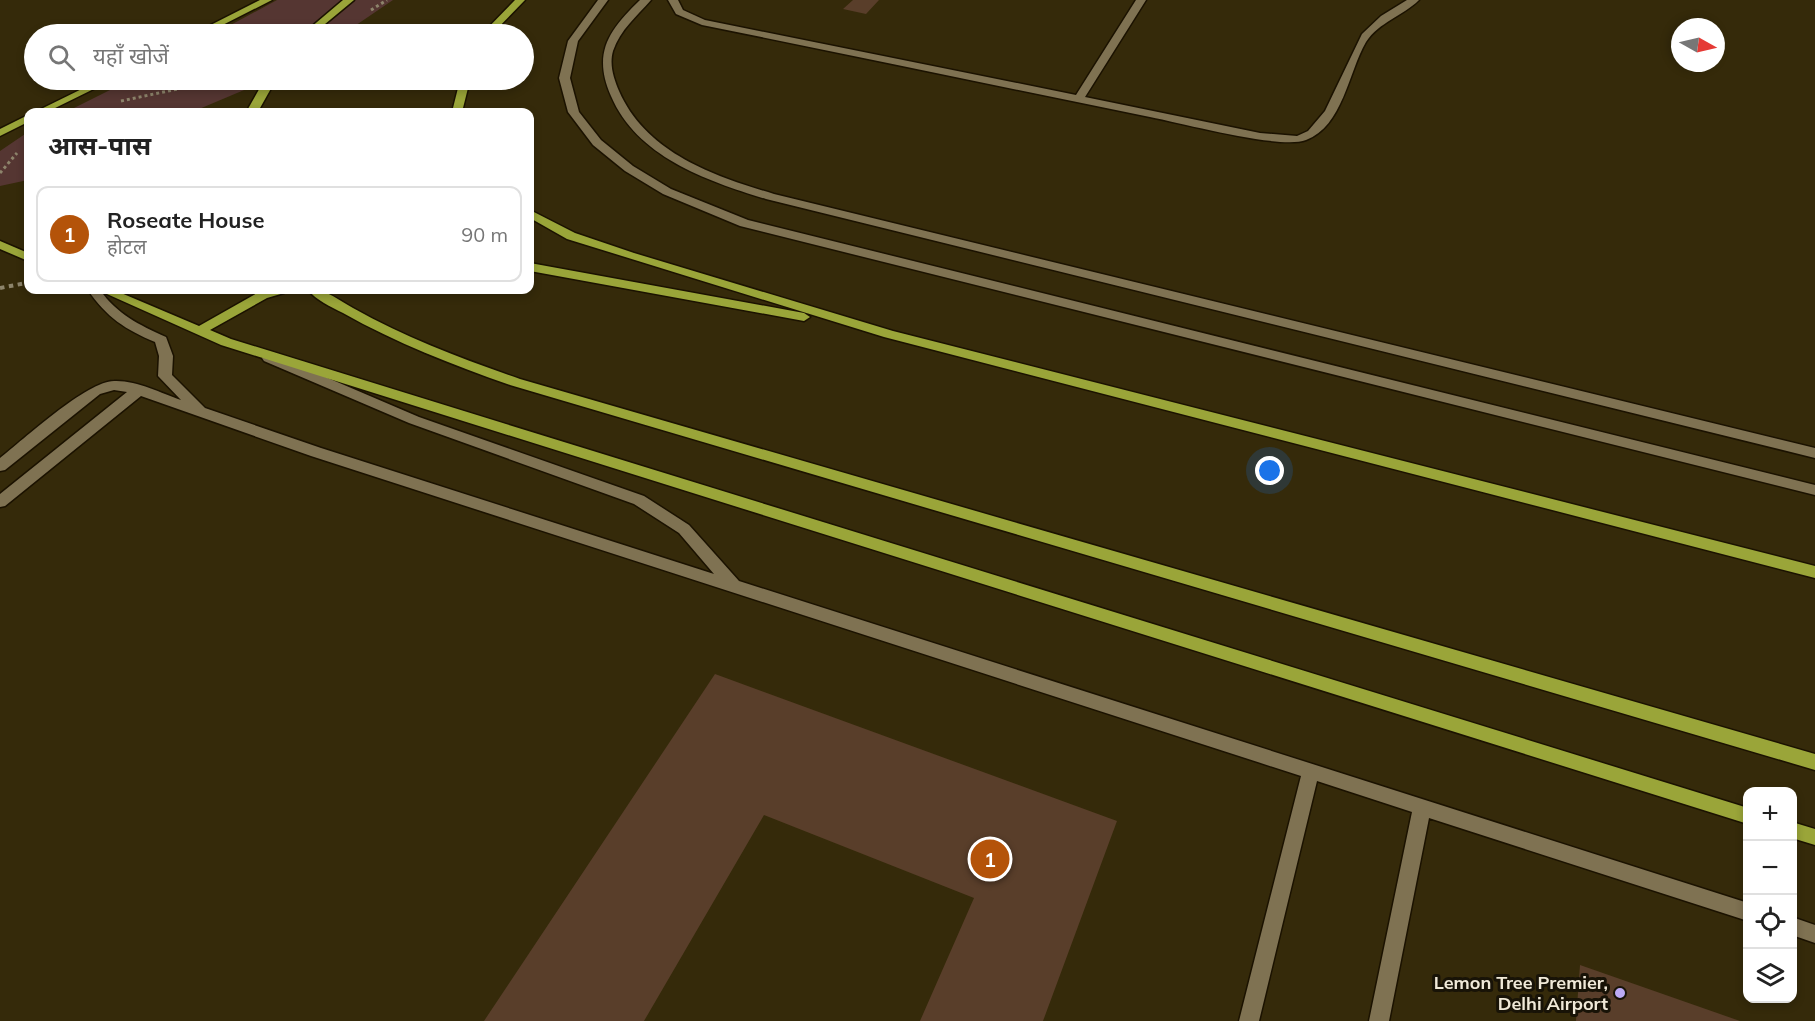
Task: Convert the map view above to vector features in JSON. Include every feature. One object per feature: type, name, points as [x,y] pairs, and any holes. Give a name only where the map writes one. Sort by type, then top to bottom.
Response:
[{"type":"main road","points":[[218,24],[267,0]]},
{"type":"main road","points":[[320,24],[349,0]]},
{"type":"main road","points":[[497,24],[520,0]]},
{"type":"main road","points":[[48,108],[86,90]]},
{"type":"main road","points":[[254,108],[264,90]]},
{"type":"main road","points":[[458,108],[462,90]]},
{"type":"main road","points":[[0,133],[24,120]]},
{"type":"main road","points":[[534,216],[571,236],[630,256],[889,334],[1815,572]]},
{"type":"main road","points":[[0,244],[24,255]]},
{"type":"main road","points":[[534,268],[889,334]]},
{"type":"main road","points":[[113,294],[199,331],[251,350],[1743,814]]},
{"type":"main road","points":[[199,331],[266,294]]},
{"type":"main road","points":[[321,294],[372,325],[427,350],[515,382],[1815,762]]},
{"type":"main road","points":[[1797,832],[1815,837]]},
{"type":"street","points":[[603,0],[587,16],[568,50],[565,75],[568,98],[579,122],[613,159],[675,197],[709,212],[744,224],[1815,490]]},
{"type":"street","points":[[646,0],[626,23],[607,54],[608,74],[616,100],[632,123],[657,145],[686,165],[719,181],[771,197],[1815,453]]},
{"type":"street","points":[[673,0],[679,12],[702,22],[1260,136],[1302,138],[1311,134],[1335,104],[1362,42],[1383,19],[1414,0]]},
{"type":"street","points":[[1078,100],[1141,0]]},
{"type":"street","points":[[97,294],[110,313],[123,324],[161,340],[165,356],[165,376],[203,412]]},
{"type":"street","points":[[251,350],[414,420],[639,500],[684,529],[732,584]]},
{"type":"street","points":[[0,466],[95,391],[114,385],[139,390],[316,452],[1743,910]]},
{"type":"street","points":[[0,502],[139,390]]},
{"type":"street","points":[[1249,1021],[1311,770]]},
{"type":"street","points":[[1379,1021],[1422,806]]},
{"type":"street","points":[[1797,928],[1815,934]]},
{"type":"path","points":[[117,102],[173,90]]},
{"type":"path","points":[[0,173],[24,148]]},
{"type":"path","points":[[0,288],[24,283]]},
{"type":"shaded area","points":[[277,0],[393,0],[358,24],[233,24]]},
{"type":"shaded area","points":[[110,90],[244,90],[202,108],[74,108]]},
{"type":"shaded area","points":[[24,135],[24,181],[0,186],[0,151]]},
{"type":"building","points":[[853,0],[879,0],[866,14],[843,9]]},
{"type":"building","points":[[715,674],[1117,821],[1043,1021],[920,1021],[974,898],[764,815],[644,1021],[484,1021]]},
{"type":"building","name":"Lemon Tree Premier, Delhi Airport","points":[[1580,965],[1740,1021],[1576,1021]]},
{"type":"place","name":"Roseate House","points":[[990,859]]},
{"type":"place","name":"Lemon Tree Premier, Delhi Airport","points":[[1620,993]]}]
